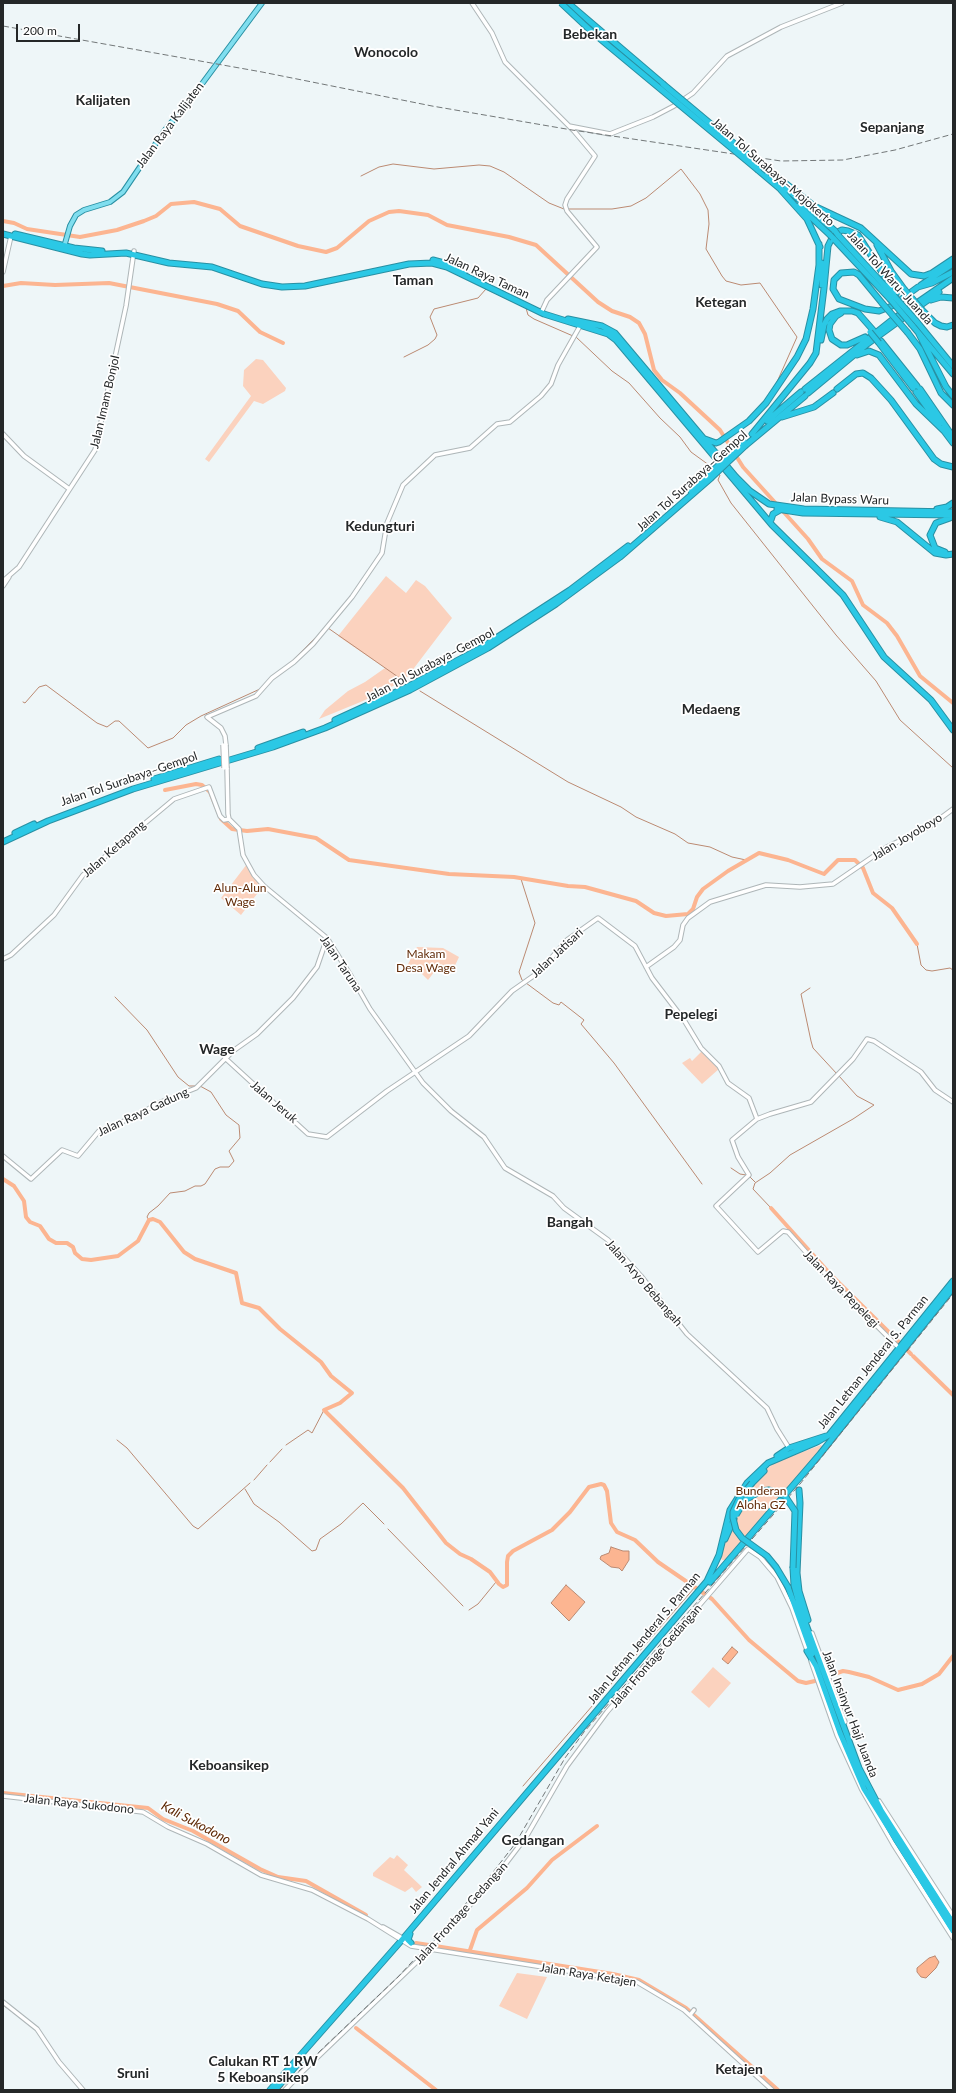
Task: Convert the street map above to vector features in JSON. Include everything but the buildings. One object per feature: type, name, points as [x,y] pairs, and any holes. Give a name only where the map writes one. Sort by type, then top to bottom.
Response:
[{"type":"highway","name":"Jalan Tol Surabaya–Mojokerto","points":[[561,3],[592,32],[834,235],[893,296],[915,323],[919,334],[953,374]]},
{"type":"highway","name":"Jalan Tol Surabaya–Mojokerto","points":[[568,3],[595,28],[735,144]]},
{"type":"highway","name":"Jalan Tol Waru–Juanda","points":[[735,144],[769,171],[834,235]]},
{"type":"highway","points":[[769,171],[814,206],[856,225],[867,233],[904,269],[916,276],[932,273],[953,259]]},
{"type":"highway","points":[[782,190],[807,219],[819,244],[822,271],[817,325],[819,331]]},
{"type":"highway","points":[[3,230],[64,248]]},
{"type":"highway","points":[[752,434],[814,358],[817,348],[830,238],[838,232],[848,231],[858,235],[893,296]]},
{"type":"highway","points":[[867,233],[879,248],[891,271],[922,310],[935,323],[941,326],[947,327],[953,325]]},
{"type":"highway","points":[[3,234],[64,248]]},
{"type":"highway","points":[[704,439],[716,443],[723,440],[749,421],[766,403],[803,345],[813,309],[819,265],[819,244]]},
{"type":"highway","name":"Jalan Raya Taman","points":[[64,248],[90,255],[134,252],[169,263],[212,267],[262,284],[282,287],[305,286],[409,264],[432,263],[447,267],[543,312],[580,326],[606,332],[616,340],[739,486]]},
{"type":"highway","points":[[953,264],[889,308],[872,311],[839,299],[833,289],[834,280],[841,273],[854,272],[859,275],[882,303],[908,333],[920,349],[939,389],[953,405]]},
{"type":"highway","points":[[915,289],[935,282],[953,272]]},
{"type":"highway","name":"Jalan Tol Surabaya–Gempol","points":[[3,842],[48,821],[126,791],[273,747],[325,728],[410,690],[488,648],[556,604],[626,552],[745,443],[774,422],[805,392],[883,327],[953,278]]},
{"type":"highway","name":"Jalan Tol Surabaya–Gempol","points":[[745,443],[752,434],[805,392],[916,308],[953,282]]},
{"type":"highway","name":"Jalan Tol Waru–Juanda","points":[[893,296],[912,316],[915,323],[953,366]]},
{"type":"highway","points":[[916,308],[936,298],[948,296],[953,298]]},
{"type":"highway","points":[[795,382],[817,358],[824,325],[832,314],[840,311],[852,311],[863,318],[880,342],[902,379],[930,399],[942,422]]},
{"type":"highway","name":"Jalan Raya Taman","points":[[543,312],[611,330],[736,477]]},
{"type":"highway","points":[[872,331],[857,317],[846,313],[836,316],[829,330],[832,339],[836,342],[847,345],[883,327]]},
{"type":"highway","points":[[919,334],[946,387],[953,396]]},
{"type":"highway","points":[[880,342],[897,361],[953,443]]},
{"type":"highway","points":[[848,359],[865,351],[874,352],[879,355],[916,404],[945,432]]},
{"type":"highway","points":[[891,360],[916,389],[953,437]]},
{"type":"highway","points":[[837,389],[856,374],[863,373],[871,378],[891,400],[934,460],[941,464],[953,467]]},
{"type":"highway","points":[[774,422],[788,415],[814,407],[833,393]]},
{"type":"highway","name":"Jalan Tol Surabaya–Gempol","points":[[3,839],[50,817],[104,795],[259,748],[327,723],[416,683],[497,638],[570,590],[638,537],[710,476]]},
{"type":"highway","points":[[736,477],[775,527]]},
{"type":"highway","name":"Jalan Bypass Waru","points":[[736,477],[762,501],[782,509],[953,512]]},
{"type":"highway","points":[[739,486],[775,527],[843,595],[884,657],[931,700],[953,730]]},
{"type":"highway","name":"Jalan Bypass Waru","points":[[739,486],[750,495],[762,501],[794,512],[953,516]]},
{"type":"highway","points":[[927,511],[944,508],[953,503]]},
{"type":"highway","points":[[771,520],[773,514],[782,509]]},
{"type":"highway","points":[[870,514],[897,522],[935,552],[946,555],[953,554]]},
{"type":"highway","points":[[953,516],[938,521],[933,527],[930,535],[932,543],[937,549],[946,552],[953,551]]},
{"type":"highway","name":"Jalan Letnan Jenderal S. Parman","points":[[525,1796],[700,1591],[729,1560],[826,1447],[830,1436],[903,1346],[953,1280]]},
{"type":"highway","points":[[903,1346],[953,1288]]},
{"type":"highway","points":[[768,1464],[789,1448],[819,1437],[830,1436]]},
{"type":"highway","name":"Jalan Letnan Jenderal S. Parman","points":[[700,1591],[711,1575],[720,1554],[726,1520],[732,1505],[751,1479],[768,1464],[775,1460],[830,1436]]},
{"type":"highway","points":[[817,1442],[824,1443],[826,1447]]},
{"type":"highway","points":[[775,1460],[752,1483],[739,1499],[733,1512],[733,1518],[736,1530],[742,1538],[767,1556],[776,1566],[788,1586],[816,1666]]},
{"type":"highway","points":[[729,1560],[722,1562],[720,1554],[736,1515],[745,1500],[760,1491],[769,1490],[785,1496],[795,1511],[793,1568],[797,1598],[810,1633]]},
{"type":"highway","name":"Jalan Insinyur Haji Juanda","points":[[799,1490],[800,1503],[797,1573],[799,1591],[821,1673],[841,1733],[864,1789],[943,1919],[953,1931]]},
{"type":"highway","name":"Jalan Insinyur Haji Juanda","points":[[807,1651],[821,1673]]},
{"type":"highway","name":"Jalan Insinyur Haji Juanda","points":[[824,1682],[834,1697],[841,1733],[859,1768],[882,1809],[953,1924]]},
{"type":"highway","name":"Jalan Jendral Ahmad Yani","points":[[403,1940],[410,1934],[525,1796]]},
{"type":"highway","name":"Jalan Jendral Ahmad Yani","points":[[403,1940],[525,1796]]},
{"type":"highway","points":[[410,1934],[408,1940],[411,1944]]},
{"type":"highway","points":[[273,2089],[403,1940]]},
{"type":"main road","name":"Jalan Raya Kalijaten","points":[[64,248],[72,221],[79,213],[112,201],[123,192],[157,141],[190,100],[218,59],[262,3]]},
{"type":"street","points":[[472,3],[492,33],[505,62],[568,125],[595,156],[567,199],[566,209],[597,247],[547,300],[543,312]]},
{"type":"street","points":[[568,125],[610,134],[653,118],[693,93],[727,56],[781,27],[842,3]]},
{"type":"street","points":[[3,272],[11,236]]},
{"type":"street","name":"Jalan Imam Bonjol","points":[[9,577],[19,567],[68,488],[95,450],[129,287],[134,252]]},
{"type":"street","points":[[229,819],[225,768],[225,736],[221,728],[206,717],[256,696],[272,678],[297,659],[325,630],[352,597],[382,553],[388,519],[403,485],[435,455],[470,448],[497,424],[510,422],[541,396],[551,384],[558,365],[580,326]]},
{"type":"street","points":[[3,434],[24,456],[68,488]]},
{"type":"street","points":[[3,581],[9,577]]},
{"type":"street","points":[[3,586],[9,577]]},
{"type":"street","name":"Jalan Ketapang","points":[[3,960],[12,955],[50,919],[83,875],[174,799],[208,787],[213,793],[220,816],[224,820],[229,819]]},
{"type":"street","name":"Jalan Joyoboyo","points":[[646,967],[674,947],[680,940],[683,925],[688,918],[710,902],[760,886],[800,888],[829,885],[842,880],[888,847],[926,828],[953,809]]},
{"type":"street","name":"Jalan Taruna","points":[[229,819],[239,832],[244,857],[259,880],[327,938],[352,976],[370,1009],[414,1072],[445,1106]]},
{"type":"street","name":"Jalan Jatisari","points":[[414,1072],[469,1036],[522,984],[539,972],[567,940],[598,918],[633,944],[658,986],[684,1020],[701,1048],[715,1061],[728,1083],[750,1098],[757,1119]]},
{"type":"street","name":"Jalan Raya Gadung","points":[[3,1156],[32,1179],[62,1150],[78,1156],[99,1131],[139,1115],[156,1104],[198,1085],[225,1058],[257,1034],[288,1003],[317,967],[327,938]]},
{"type":"street","points":[[757,1119],[778,1111],[806,1105],[853,1059],[867,1039],[874,1041],[921,1072],[935,1090],[953,1102]]},
{"type":"street","name":"Jalan Jeruk","points":[[225,1058],[308,1134],[327,1137],[364,1107],[414,1072]]},
{"type":"street","name":"Jalan Aryo Bebangah","points":[[445,1106],[484,1137],[505,1168],[553,1196],[570,1213],[605,1238],[641,1276],[687,1334],[767,1408],[776,1429],[789,1448]]},
{"type":"street","name":"Jalan Raya Pepelegi","points":[[757,1119],[732,1140],[738,1157],[749,1176],[716,1206],[758,1252],[783,1231],[788,1232],[829,1278],[903,1346]]},
{"type":"street","name":"Jalan Frontage Gedangan","points":[[285,2090],[300,2073],[432,1948],[512,1857],[526,1837],[566,1766],[607,1712],[706,1600],[748,1549]]},
{"type":"street","name":"Jalan Insinyur Haji Juanda","points":[[748,1549],[760,1557],[777,1578],[792,1608],[807,1651],[821,1673]]},
{"type":"street","name":"Jalan Insinyur Haji Juanda","points":[[834,1697],[856,1756],[882,1809],[953,1916]]},
{"type":"street","name":"Jalan Raya Sukodono","points":[[3,1796],[143,1812],[168,1827],[207,1844],[255,1872],[271,1879],[302,1886],[368,1919],[403,1940]]},
{"type":"street","name":"Jalan Insinyur Haji Juanda","points":[[943,1919],[953,1938]]},
{"type":"street","name":"Jalan Raya Ketajen","points":[[403,1940],[416,1947]]},
{"type":"street","name":"Jalan Raya Ketajen","points":[[403,1940],[416,1947],[432,1948],[628,1978],[646,1986],[692,2013],[772,2090]]},
{"type":"street","points":[[3,2002],[37,2029],[59,2062],[83,2090]]},
{"type":"green space","points":[[256,359],[263,360],[286,388],[285,391],[263,404],[254,401],[209,462],[205,459],[251,396],[243,386],[244,370]]},
{"type":"green space","points":[[386,576],[406,593],[416,580],[425,586],[452,618],[405,680],[363,701],[319,719],[325,710],[348,691],[365,682],[385,668],[338,636]]},
{"type":"green space","name":"Alun-Alun Wage","points":[[247,864],[263,886],[241,915],[221,898]]},
{"type":"green space","name":"Makam Desa Wage","points":[[417,947],[443,948],[459,957],[451,974],[438,967],[428,980],[412,964],[409,968],[407,966]]},
{"type":"green space","points":[[702,1051],[720,1068],[702,1084],[682,1063],[690,1058],[692,1061]]},
{"type":"green space","name":"Bunderan Aloha GZ","points":[[821,1445],[823,1447],[726,1560],[722,1560],[720,1557],[741,1499],[764,1471],[776,1462]]},
{"type":"green space","points":[[713,1667],[731,1683],[709,1708],[691,1692]]},
{"type":"green space","points":[[397,1855],[408,1865],[404,1870],[422,1887],[416,1892],[412,1887],[405,1892],[373,1876],[373,1873],[390,1857],[394,1859]]},
{"type":"green space","points":[[517,1973],[547,1977],[527,2019],[499,2006]]},
{"type":"shaded area","points":[[611,1547],[623,1551],[629,1551],[629,1560],[622,1571],[619,1568],[611,1567],[600,1559],[601,1556],[609,1553]]},
{"type":"shaded area","points":[[566,1585],[585,1602],[569,1621],[551,1603]]},
{"type":"shaded area","points":[[732,1647],[738,1652],[728,1664],[722,1659]]},
{"type":"shaded area","points":[[935,1956],[939,1962],[936,1968],[926,1978],[921,1977],[917,1972],[917,1968],[929,1958]]},
{"type":"waterway","points":[[361,176],[379,167],[393,164],[434,169],[479,165],[490,166],[504,172],[549,203],[564,209]]},
{"type":"waterway","points":[[567,209],[612,209],[631,206],[646,198],[681,169],[700,194],[708,210],[709,224],[706,249],[722,276],[726,281],[741,285],[760,283],[797,337],[777,382]]},
{"type":"waterway","points":[[3,221],[14,223],[27,229],[80,237],[117,230],[144,221],[156,216],[171,204],[194,202],[220,209],[240,226],[298,246],[326,252],[337,248],[369,221],[389,212],[399,211],[428,215],[447,225],[509,237],[536,245],[598,302],[612,311],[630,317],[639,323],[645,334],[654,370],[662,380],[680,393],[720,430],[743,467],[808,539],[822,559],[852,581],[863,605],[887,623],[897,636],[920,676],[953,703]]},
{"type":"waterway","points":[[3,286],[21,283],[55,285],[109,283],[217,304],[238,311],[260,332],[283,343]]},
{"type":"waterway","points":[[404,357],[428,345],[435,339],[437,335],[430,317],[434,309],[478,298],[486,289],[526,308],[528,315],[534,319],[573,336]]},
{"type":"waterway","points":[[576,337],[612,371],[629,383],[660,418],[680,437],[691,452],[713,468]]},
{"type":"waterway","points":[[718,474],[720,475],[718,480],[731,503],[836,635],[876,681],[900,720],[953,768]]},
{"type":"waterway","points":[[292,661],[326,627]]},
{"type":"waterway","points":[[328,628],[401,679]]},
{"type":"waterway","points":[[271,677],[283,668]]},
{"type":"waterway","points":[[23,702],[25,703],[39,687],[46,685],[97,723],[107,727],[115,721],[119,721],[148,748],[173,738],[186,725],[201,716],[260,689]]},
{"type":"waterway","points":[[420,691],[568,782],[621,807],[636,817],[675,834],[688,843],[710,847],[732,857],[746,860]]},
{"type":"waterway","points":[[165,790],[196,784],[202,785],[210,792],[221,819],[232,829],[247,831],[268,829],[316,838],[349,860],[449,874],[514,877],[568,886],[585,887],[636,901],[654,913],[666,916],[688,914],[693,909],[697,897],[703,889],[728,871],[759,853],[788,860],[824,874],[838,860],[855,860],[863,868],[873,893],[892,908],[917,944]]},
{"type":"waterway","points":[[521,879],[535,923],[519,972],[522,980],[553,1003],[559,1005],[561,1002],[584,1020],[581,1024],[614,1063],[702,1184]]},
{"type":"waterway","points":[[917,944],[921,965],[926,970],[932,971],[950,968],[953,970]]},
{"type":"waterway","points":[[810,988],[801,994],[813,1048],[837,1074]]},
{"type":"waterway","points":[[115,997],[147,1030],[178,1077],[189,1086],[195,1086]]},
{"type":"waterway","points":[[771,1208],[753,1189],[755,1183],[770,1173],[790,1155],[853,1119],[874,1105],[857,1096],[839,1076]]},
{"type":"waterway","points":[[149,1220],[147,1217],[149,1213],[170,1193],[185,1191],[195,1186],[201,1186],[205,1184],[215,1169],[220,1167],[229,1167],[234,1161],[229,1151],[240,1138],[239,1125],[226,1115],[211,1092],[200,1086]]},
{"type":"waterway","points":[[731,1168],[740,1174],[746,1175]]},
{"type":"waterway","points":[[749,1176],[755,1182]]},
{"type":"waterway","points":[[3,1179],[14,1186],[24,1201],[26,1217],[30,1222],[40,1226],[49,1239],[56,1243],[67,1243],[73,1247],[75,1253],[82,1259],[91,1260],[118,1256],[138,1241],[149,1220],[153,1219],[160,1222],[184,1252],[195,1259],[236,1273],[242,1303],[259,1308],[280,1329],[321,1362],[331,1376],[352,1393],[340,1403],[324,1410],[403,1488],[446,1543],[460,1554],[471,1559],[490,1572],[503,1587],[507,1585],[508,1556],[513,1551],[552,1530],[570,1512],[589,1487],[601,1484],[604,1485],[607,1491],[611,1523],[617,1532],[635,1540],[658,1562],[712,1599],[749,1640],[798,1681],[806,1683],[815,1681]]},
{"type":"waterway","points":[[771,1208],[833,1277],[911,1354]]},
{"type":"waterway","points":[[913,1356],[953,1395]]},
{"type":"waterway","points":[[286,1445],[308,1430],[312,1433],[324,1410]]},
{"type":"waterway","points":[[117,1440],[127,1448],[193,1526],[198,1529],[250,1483]]},
{"type":"waterway","points":[[270,1462],[282,1449]]},
{"type":"waterway","points":[[254,1480],[267,1465]]},
{"type":"waterway","points":[[245,1489],[254,1504],[279,1522],[312,1551],[316,1550],[320,1539],[341,1524],[363,1503],[384,1524]]},
{"type":"waterway","points":[[388,1529],[463,1606]]},
{"type":"waterway","points":[[469,1610],[478,1604],[496,1582]]},
{"type":"waterway","points":[[523,1786],[695,1587]]},
{"type":"waterway","points":[[831,1675],[843,1671],[849,1672],[869,1677],[898,1690],[922,1684],[939,1674],[953,1656]]},
{"type":"waterway","name":"Kali Sukodono","points":[[3,1793],[148,1808],[163,1819],[193,1831],[260,1869],[278,1877],[306,1881],[366,1915]]},
{"type":"waterway","points":[[470,1950],[477,1930],[527,1888],[552,1860],[597,1826]]},
{"type":"waterway","points":[[416,1943],[613,1974],[639,1980],[686,2008],[778,2090]]},
{"type":"waterway","points":[[3,2005],[15,2014]]},
{"type":"waterway","points":[[356,2028],[436,2090]]},
{"type":"tunnel","points":[[901,377],[904,381]]},
{"type":"tunnel","points":[[911,390],[914,394]]},
{"type":"railway","points":[[3,26],[262,72],[432,106],[572,130],[781,161],[843,160],[895,150],[953,134]]},
{"type":"railway","points":[[279,2090],[398,1977],[483,1885],[515,1844],[565,1758],[584,1732],[800,1484],[953,1294]]},
{"type":"district","name":"Bebekan","points":[[590,34]]},
{"type":"district","name":"Wonocolo","points":[[386,52]]},
{"type":"district","name":"Kalijaten","points":[[103,100]]},
{"type":"district","name":"Sepanjang","points":[[892,127]]},
{"type":"district","name":"Taman","points":[[413,280]]},
{"type":"district","name":"Ketegan","points":[[721,302]]},
{"type":"district","name":"Kedungturi","points":[[380,526]]},
{"type":"district","name":"Medaeng","points":[[711,709]]},
{"type":"district","name":"Pepelegi","points":[[691,1014]]},
{"type":"district","name":"Wage","points":[[217,1049]]},
{"type":"district","name":"Bangah","points":[[570,1222]]},
{"type":"district","name":"Keboansikep","points":[[229,1765]]},
{"type":"district","name":"Gedangan","points":[[533,1840]]},
{"type":"district","name":"Ketajen","points":[[739,2069]]},
{"type":"district","name":"Calukan RT 1 RW 5 Keboansikep","points":[[263,2070]]},
{"type":"district","name":"Sruni","points":[[133,2073]]}]
